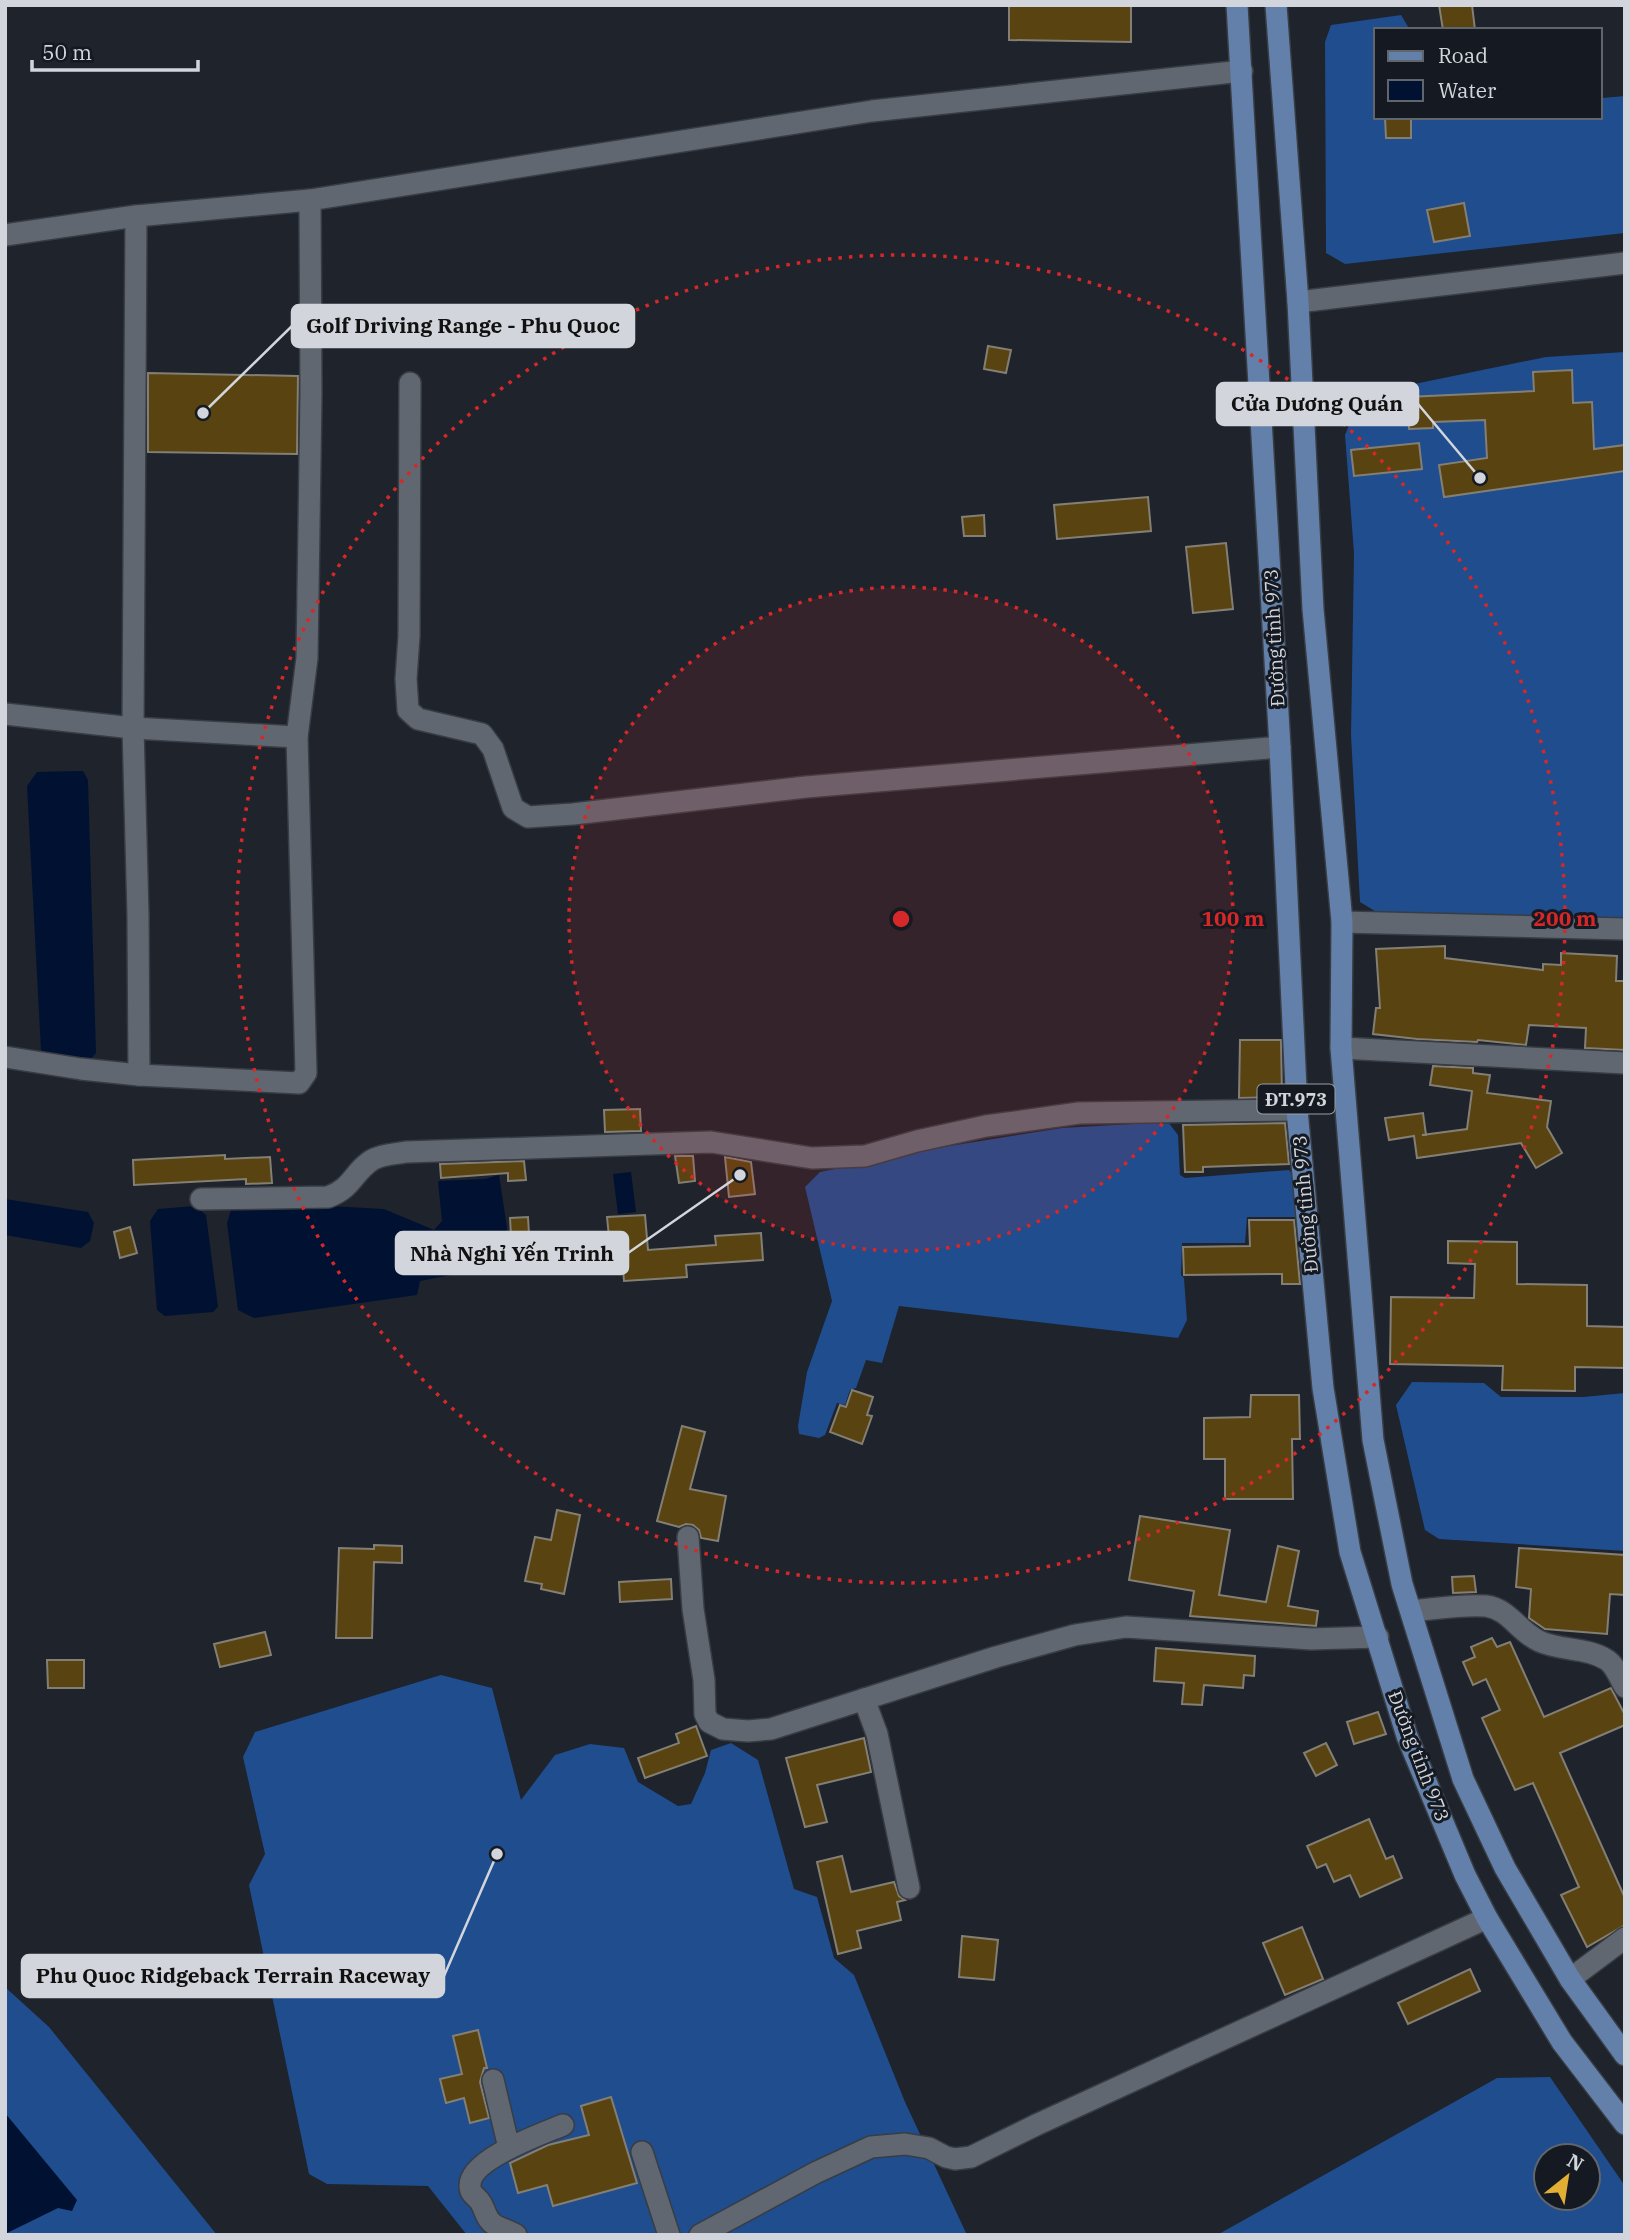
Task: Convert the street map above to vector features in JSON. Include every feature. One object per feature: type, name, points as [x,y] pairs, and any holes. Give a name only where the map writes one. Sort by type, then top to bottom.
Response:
[{"type":"main road","name":"Đường tỉnh 973","points":[[1237,5],[1280,747],[1297,1110],[1322,1388],[1350,1552],[1407,1736],[1465,1875],[1487,1918],[1562,2042],[1625,2124]]},
{"type":"main road","name":"Đường tỉnh 973","points":[[1276,5],[1298,302],[1313,609],[1342,922],[1341,1048],[1373,1440],[1402,1584],[1463,1779],[1505,1868],[1570,1979],[1625,2055]]},
{"type":"street","points":[[5,235],[136,216],[310,200],[872,111],[1242,71]]},
{"type":"street","points":[[5,1057],[139,1075],[299,1083],[306,1073],[297,737],[307,658],[311,394],[310,200]]},
{"type":"street","points":[[136,216],[133,728],[139,1075]]},
{"type":"street","points":[[1298,302],[1625,263]]},
{"type":"street","points":[[410,383],[409,636],[406,679],[408,710],[418,719],[482,734],[493,749],[513,808],[528,817],[806,787],[1280,747]]},
{"type":"street","points":[[5,714],[133,728],[297,737]]},
{"type":"street","points":[[1342,922],[1625,929]]},
{"type":"street","points":[[1341,1048],[1625,1063]]},
{"type":"street","points":[[201,1199],[328,1197],[340,1193],[371,1161],[406,1152],[711,1142],[812,1158],[865,1156],[986,1126],[1079,1113],[1297,1110]]},
{"type":"street","points":[[688,1537],[693,1609],[704,1680],[705,1714],[709,1722],[723,1729],[771,1729],[996,1657],[1075,1635],[1126,1627],[1311,1639],[1378,1637]]},
{"type":"street","points":[[1410,1611],[1487,1606],[1501,1611],[1523,1632],[1541,1642],[1606,1660],[1625,1687]]},
{"type":"street","points":[[864,1699],[877,1734],[909,1888]]},
{"type":"street","points":[[700,2235],[872,2147],[905,2144],[929,2148],[946,2157],[971,2157],[1487,1918]]},
{"type":"street","points":[[1570,1979],[1625,1938]]},
{"type":"street","points":[[493,2080],[509,2148]]},
{"type":"street","points":[[516,2235],[488,2219],[469,2187],[473,2174],[486,2162],[509,2148],[563,2125]]},
{"type":"street","points":[[642,2152],[670,2235]]},
{"type":"shaded area","points":[[1401,15],[1409,28],[1374,28],[1374,119],[1602,119],[1602,98],[1625,96],[1625,233],[1345,264],[1326,253],[1325,42],[1331,25]]},
{"type":"shaded area","points":[[1625,352],[1625,919],[1378,913],[1360,902],[1351,735],[1354,553],[1345,435],[1359,400],[1390,389],[1546,357]]},
{"type":"shaded area","points":[[1168,1122],[1178,1135],[1180,1175],[1185,1178],[1289,1170],[1296,1178],[1299,1215],[1247,1217],[1245,1243],[1182,1243],[1181,1275],[1184,1278],[1187,1320],[1178,1338],[899,1306],[882,1363],[866,1360],[856,1388],[850,1390],[845,1405],[837,1403],[825,1435],[819,1438],[799,1434],[807,1372],[832,1301],[805,1187],[820,1172],[931,1149],[1062,1128]]},
{"type":"shaded area","points":[[1412,1382],[1484,1383],[1501,1397],[1583,1397],[1625,1393],[1625,1551],[1439,1539],[1425,1530],[1396,1405]]},
{"type":"shaded area","points":[[441,1675],[492,1688],[521,1800],[555,1755],[590,1744],[624,1748],[638,1782],[678,1806],[691,1804],[705,1773],[711,1750],[731,1743],[758,1760],[794,1889],[817,1897],[834,1958],[854,1975],[905,2102],[967,2235],[467,2235],[428,2186],[327,2184],[309,2174],[249,1885],[265,1854],[243,1757],[255,1732]]},
{"type":"shaded area","points":[[5,1987],[49,2027],[217,2235],[5,2235]]},
{"type":"shaded area","points":[[1550,2077],[1595,2142],[1532,2142],[1532,2212],[1602,2212],[1602,2153],[1625,2186],[1625,2235],[1217,2235],[1497,2078]]},
{"type":"water","points":[[83,771],[88,780],[96,1053],[90,1060],[47,1058],[41,1050],[27,786],[37,772]]},
{"type":"water","points":[[631,1172],[636,1212],[618,1214],[613,1174]]},
{"type":"water","points":[[499,1175],[507,1228],[500,1260],[487,1268],[420,1281],[417,1295],[254,1318],[238,1310],[227,1223],[231,1210],[329,1206],[384,1209],[434,1230],[442,1221],[438,1181],[485,1179]]},
{"type":"water","points":[[5,1199],[88,1212],[94,1223],[90,1241],[81,1248],[5,1235]]},
{"type":"water","points":[[195,1206],[206,1215],[218,1307],[213,1312],[165,1316],[157,1310],[150,1221],[158,1209]]},
{"type":"water","points":[[5,2113],[77,2200],[72,2211],[58,2208],[5,2234]]},
{"type":"building","points":[[1009,5],[1131,5],[1131,42],[1009,40]]},
{"type":"building","points":[[1439,5],[1472,5],[1475,28],[1443,28]]},
{"type":"building","points":[[1385,119],[1411,119],[1411,138],[1386,138]]},
{"type":"building","points":[[1464,203],[1470,236],[1434,242],[1427,210]]},
{"type":"building","points":[[988,346],[1011,350],[1006,373],[984,369]]},
{"type":"building","points":[[1572,370],[1573,403],[1592,402],[1594,449],[1625,445],[1625,471],[1444,497],[1439,465],[1487,458],[1485,420],[1433,422],[1433,428],[1409,429],[1407,397],[1534,391],[1533,372]]},
{"type":"building","points":[[148,373],[298,376],[297,454],[148,452]]},
{"type":"building","points":[[1419,443],[1422,469],[1354,476],[1351,450]]},
{"type":"building","points":[[1148,497],[1151,531],[1057,539],[1054,505]]},
{"type":"building","points":[[984,515],[985,536],[964,536],[962,517]]},
{"type":"building","points":[[1226,543],[1233,609],[1193,613],[1186,547]]},
{"type":"building","points":[[1445,946],[1445,958],[1543,970],[1543,964],[1561,965],[1561,953],[1617,956],[1616,981],[1625,981],[1625,1050],[1585,1048],[1586,1028],[1529,1025],[1526,1045],[1373,1034],[1376,1008],[1380,1008],[1376,949]]},
{"type":"building","points":[[1240,1040],[1281,1040],[1282,1097],[1239,1098]]},
{"type":"building","points":[[1433,1066],[1473,1068],[1473,1073],[1490,1075],[1487,1093],[1551,1101],[1547,1127],[1562,1153],[1536,1168],[1521,1143],[1417,1158],[1414,1136],[1389,1140],[1385,1118],[1423,1113],[1426,1134],[1467,1129],[1472,1091],[1430,1085]]},
{"type":"building","points":[[640,1109],[641,1131],[605,1132],[604,1110]]},
{"type":"building","points":[[1285,1123],[1289,1164],[1203,1167],[1203,1172],[1185,1172],[1183,1125]]},
{"type":"building","points":[[225,1155],[225,1159],[270,1157],[272,1183],[246,1184],[246,1179],[134,1185],[133,1160]]},
{"type":"building","points":[[675,1156],[693,1156],[695,1181],[679,1183]]},
{"type":"building","points":[[725,1157],[751,1162],[755,1194],[729,1197]]},
{"type":"building","points":[[524,1161],[526,1180],[508,1181],[508,1173],[441,1178],[440,1164]]},
{"type":"building","points":[[645,1215],[648,1250],[716,1245],[715,1236],[761,1233],[763,1260],[686,1265],[687,1277],[624,1281],[620,1236],[609,1237],[607,1217]]},
{"type":"building","points":[[528,1217],[529,1234],[511,1236],[510,1218]]},
{"type":"building","points":[[1249,1220],[1294,1220],[1300,1284],[1282,1284],[1282,1274],[1184,1275],[1183,1247],[1250,1246]]},
{"type":"building","points":[[130,1227],[137,1253],[120,1258],[114,1232]]},
{"type":"building","points":[[1448,1241],[1517,1242],[1517,1284],[1587,1285],[1587,1326],[1625,1327],[1625,1368],[1575,1367],[1575,1391],[1502,1390],[1503,1366],[1390,1364],[1391,1297],[1474,1298],[1475,1264],[1448,1263]]},
{"type":"building","points":[[852,1390],[873,1397],[867,1415],[872,1416],[862,1444],[830,1432],[840,1405],[846,1407]]},
{"type":"building","points":[[1251,1395],[1299,1395],[1300,1439],[1292,1439],[1293,1499],[1225,1499],[1225,1459],[1204,1459],[1204,1418],[1250,1417]]},
{"type":"building","points":[[682,1426],[705,1432],[690,1489],[726,1496],[718,1541],[701,1538],[699,1530],[693,1525],[679,1527],[657,1521]]},
{"type":"building","points":[[557,1510],[580,1515],[564,1594],[541,1589],[542,1584],[525,1581],[535,1537],[551,1540]]},
{"type":"building","points":[[1140,1516],[1230,1530],[1219,1595],[1266,1602],[1278,1546],[1299,1551],[1288,1606],[1318,1611],[1316,1626],[1190,1616],[1194,1591],[1129,1580]]},
{"type":"building","points":[[374,1545],[402,1546],[402,1563],[374,1562],[372,1638],[336,1638],[339,1548],[374,1549]]},
{"type":"building","points":[[1519,1548],[1625,1555],[1625,1595],[1610,1594],[1607,1634],[1545,1629],[1529,1618],[1531,1589],[1516,1587]]},
{"type":"building","points":[[1474,1576],[1476,1592],[1453,1593],[1452,1577]]},
{"type":"building","points":[[671,1579],[672,1599],[620,1602],[619,1582]]},
{"type":"building","points":[[265,1632],[271,1655],[220,1667],[214,1644]]},
{"type":"building","points":[[1492,1638],[1497,1647],[1510,1642],[1544,1717],[1611,1688],[1625,1715],[1625,1725],[1560,1753],[1625,1898],[1625,1925],[1587,1947],[1561,1895],[1579,1887],[1533,1783],[1515,1790],[1482,1718],[1500,1710],[1486,1679],[1473,1685],[1463,1662],[1475,1657],[1471,1647]]},
{"type":"building","points":[[1156,1648],[1255,1656],[1254,1676],[1244,1675],[1243,1688],[1204,1685],[1202,1705],[1182,1704],[1184,1683],[1154,1681]]},
{"type":"building","points":[[47,1660],[84,1660],[84,1688],[48,1688]]},
{"type":"building","points":[[1378,1712],[1386,1734],[1354,1744],[1347,1722]]},
{"type":"building","points":[[696,1726],[707,1756],[645,1778],[638,1758],[679,1743],[676,1734]]},
{"type":"building","points":[[864,1738],[871,1772],[817,1785],[827,1822],[805,1827],[786,1758]]},
{"type":"building","points":[[1326,1743],[1337,1765],[1316,1776],[1304,1753]]},
{"type":"building","points":[[1369,1819],[1386,1859],[1393,1856],[1402,1878],[1360,1897],[1350,1875],[1334,1882],[1326,1864],[1317,1868],[1307,1846]]},
{"type":"building","points":[[842,1856],[851,1892],[894,1882],[899,1896],[905,1900],[897,1902],[901,1920],[857,1931],[861,1948],[838,1954],[817,1862]]},
{"type":"building","points":[[1302,1927],[1323,1979],[1285,1995],[1263,1943]]},
{"type":"building","points":[[962,1936],[998,1940],[994,1980],[959,1977]]},
{"type":"building","points":[[1470,1969],[1480,1991],[1408,2024],[1398,2003]]},
{"type":"building","points":[[478,2030],[487,2068],[484,2068],[480,2082],[489,2118],[470,2123],[464,2098],[446,2103],[440,2079],[462,2074],[453,2036]]},
{"type":"building","points":[[611,2097],[637,2183],[553,2206],[547,2185],[518,2193],[510,2163],[548,2145],[589,2135],[581,2106]]},
{"type":"place","name":"Golf Driving Range - Phu Quoc","points":[[203,413]]},
{"type":"place","name":"Cửa Dương Quán","points":[[1480,478]]},
{"type":"place","name":"Nhà Nghỉ Yến Trinh","points":[[740,1175]]},
{"type":"place","name":"Phu Quoc Ridgeback Terrain Raceway","points":[[497,1854]]}]
